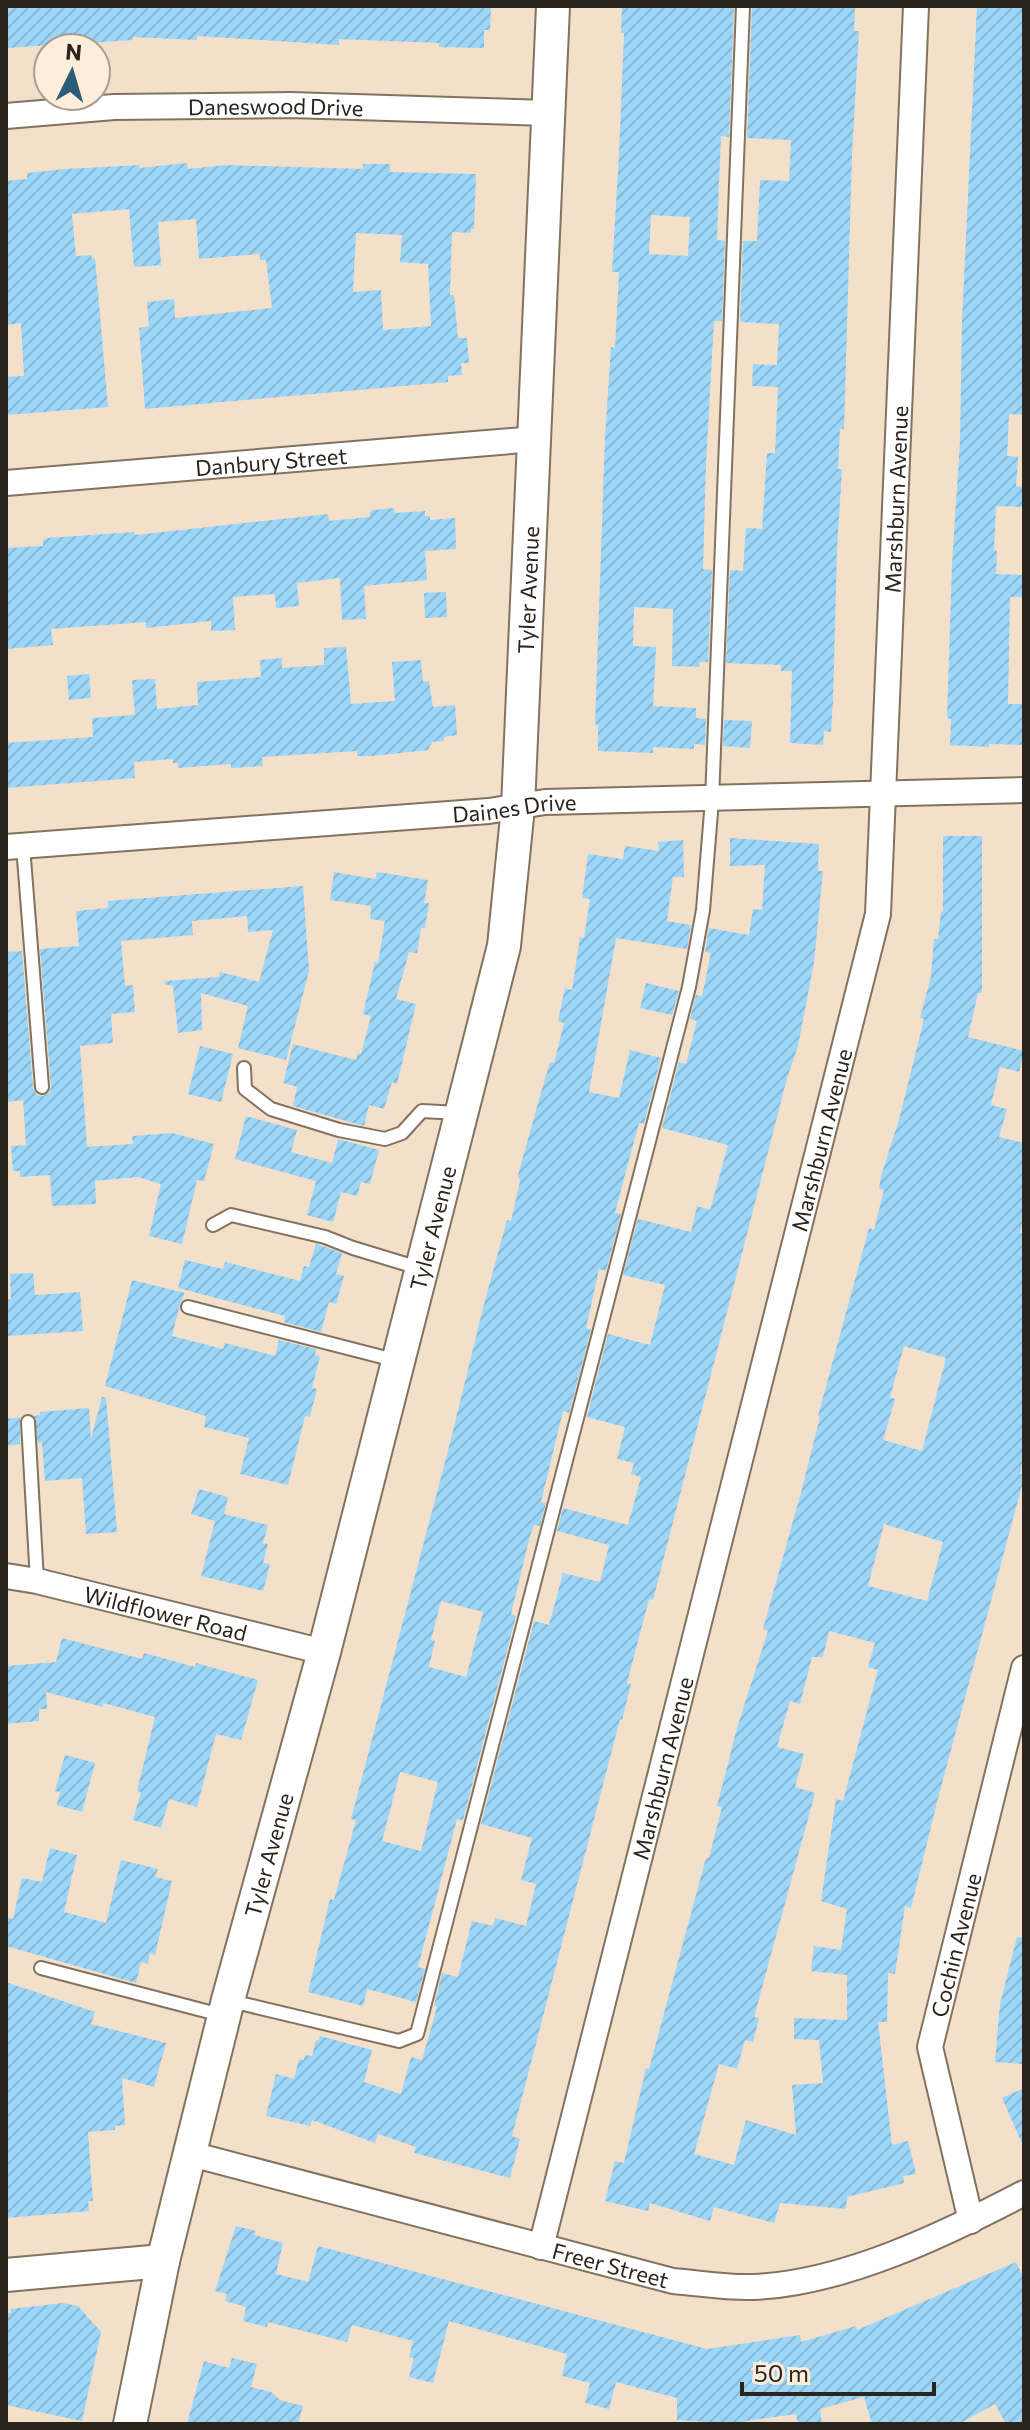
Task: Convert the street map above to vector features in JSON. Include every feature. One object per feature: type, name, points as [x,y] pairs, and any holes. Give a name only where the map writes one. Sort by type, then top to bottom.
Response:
[{"type":"street","name":"Tyler Avenue","points":[[130,2424],[163,2261],[226,2008],[324,1652],[504,946],[518,807],[553,6]]},
{"type":"street","name":"Marshburn Avenue","points":[[541,2247],[878,914],[916,6]]},
{"type":"street","name":"Daneswood Drive","points":[[6,116],[114,107],[290,105],[547,113]]},
{"type":"street","name":"Danbury Street","points":[[6,483],[536,439]]},
{"type":"street","name":"Daines Drive","points":[[14,846],[489,811],[545,802],[882,796],[1024,790]]},
{"type":"street","name":"Wildflower Road","points":[[6,1576],[324,1652]]},
{"type":"street","name":"Cochin Avenue","points":[[971,2221],[930,2047],[1024,1668]]},
{"type":"street","name":"Freer Street","points":[[191,2154],[673,2281],[752,2287],[835,2275],[971,2221],[1024,2193]]},
{"type":"street","points":[[6,2275],[163,2261]]},
{"type":"lane","points":[[41,1968],[399,2041],[417,2034],[689,987],[703,910],[712,800],[743,6]]},
{"type":"lane","points":[[14,846],[42,1087]]},
{"type":"lane","points":[[244,1068],[245,1089],[271,1109],[339,1130],[385,1139],[402,1133],[422,1111],[463,1114]]},
{"type":"lane","points":[[213,1225],[231,1215],[325,1237],[422,1269]]},
{"type":"lane","points":[[188,1307],[398,1361]]},
{"type":"lane","points":[[28,1422],[37,1581]]},
{"type":"building","points":[[6,6],[491,8],[490,30],[484,30],[484,48],[439,47],[439,43],[339,39],[339,45],[197,36],[197,40],[133,37],[133,40],[112,41],[112,32],[32,32],[32,46],[6,48]]},
{"type":"building","points":[[622,6],[734,6],[729,137],[721,136],[719,183],[717,240],[725,241],[722,321],[714,321],[706,463],[703,569],[712,570],[708,662],[700,662],[699,667],[672,666],[673,609],[634,607],[633,646],[656,647],[653,706],[696,708],[696,718],[706,719],[705,745],[694,744],[694,749],[653,747],[653,753],[598,751],[598,725],[595,724],[605,437],[611,347],[615,348],[619,272],[612,272],[624,33],[621,33]],"holes":[[[651,215],[690,217],[688,256],[649,254]]]},
{"type":"building","points":[[752,6],[855,6],[854,31],[859,31],[844,429],[840,429],[838,469],[842,469],[833,701],[831,732],[824,731],[823,745],[790,743],[792,671],[781,671],[781,665],[726,663],[730,570],[743,571],[746,528],[762,529],[767,453],[775,453],[778,387],[752,386],[753,364],[777,365],[779,324],[740,322],[743,241],[757,241],[760,180],[789,181],[791,140],[747,138]]},
{"type":"building","points":[[977,6],[1024,6],[1024,415],[1009,414],[1007,456],[1018,457],[1016,486],[1024,487],[1024,507],[996,506],[994,550],[997,551],[996,574],[1024,575],[1024,597],[1010,597],[1008,704],[1024,704],[1024,745],[989,744],[989,747],[950,745],[951,719],[947,718]]},
{"type":"building","points":[[187,163],[188,169],[226,165],[363,169],[363,164],[390,164],[390,172],[476,174],[474,229],[471,233],[452,232],[450,295],[454,295],[458,338],[467,338],[469,363],[461,363],[462,375],[448,376],[448,382],[145,409],[139,328],[149,326],[147,302],[174,299],[175,318],[272,308],[266,260],[260,260],[260,254],[199,259],[196,219],[158,222],[161,265],[134,267],[129,209],[72,214],[76,256],[91,255],[95,258],[108,407],[6,415],[6,377],[24,376],[21,323],[6,325],[6,181],[27,179],[27,173],[65,169],[139,165],[139,168]],"holes":[[[356,233],[402,235],[400,262],[428,264],[431,326],[383,330],[381,290],[353,292]]]},
{"type":"building","points":[[394,508],[395,513],[425,511],[425,516],[430,516],[430,520],[455,518],[456,549],[425,551],[427,580],[364,586],[366,619],[342,620],[340,578],[297,583],[299,606],[276,608],[275,594],[233,597],[235,630],[211,631],[211,621],[146,628],[146,622],[51,629],[53,645],[6,649],[6,548],[43,546],[43,540],[47,538],[134,532],[135,535],[328,514],[329,521],[370,517],[373,510]]},
{"type":"building","points":[[446,592],[447,617],[425,618],[424,593]]},
{"type":"building","points":[[346,647],[351,704],[395,701],[392,662],[421,660],[423,682],[429,681],[433,707],[455,705],[457,735],[432,742],[428,750],[372,756],[357,756],[357,751],[262,757],[263,766],[231,768],[231,764],[178,768],[178,763],[173,763],[173,759],[134,762],[135,778],[6,788],[6,743],[93,737],[92,718],[135,715],[132,680],[155,679],[157,709],[198,705],[197,682],[261,677],[260,660],[282,658],[282,668],[324,665],[324,648]]},
{"type":"building","points":[[89,674],[91,698],[69,700],[67,676]]},
{"type":"building","points":[[724,720],[752,721],[750,748],[723,746]]},
{"type":"building","points":[[943,836],[982,836],[982,993],[978,993],[968,1037],[1024,1051],[1019,1072],[1000,1067],[991,1105],[1007,1109],[999,1137],[1024,1143],[1024,1217],[1020,1233],[1024,1234],[1024,1456],[1020,1474],[1024,1478],[911,1908],[905,1906],[895,1974],[888,1973],[887,2022],[878,2022],[892,2145],[908,2141],[916,2174],[903,2176],[904,2183],[847,2197],[846,2209],[780,2203],[774,2223],[714,2207],[710,2221],[650,2203],[648,2211],[605,2201],[615,2161],[624,2163],[646,2068],[649,2069],[706,1858],[709,1858],[722,1807],[717,1806],[737,1728],[768,1631],[763,1629],[802,1489],[818,1416],[869,1228],[874,1230],[884,1190],[879,1189],[881,1176],[899,1120],[924,1019],[920,1018],[931,976],[934,939],[938,939],[943,912]],"holes":[[[904,1346],[946,1358],[922,1451],[883,1440],[895,1399],[890,1397]],[[884,1524],[943,1542],[927,1601],[868,1586]],[[829,1631],[875,1643],[868,1667],[878,1670],[843,1801],[836,1799],[821,1901],[847,1909],[841,1950],[814,1946],[811,1971],[847,1975],[847,2020],[794,2018],[794,2039],[819,2040],[823,2083],[792,2085],[796,2135],[746,2120],[734,2165],[694,2154],[719,2064],[737,2069],[745,2040],[753,2042],[759,2018],[754,2017],[815,1793],[795,1787],[804,1754],[777,1747],[790,1701],[800,1704],[812,1657],[823,1657]]]},
{"type":"building","points":[[730,838],[819,844],[818,871],[823,871],[814,962],[798,1046],[787,1078],[653,1600],[649,1599],[627,1683],[631,1684],[622,1720],[512,2136],[520,2139],[510,2178],[414,2153],[416,2147],[378,2134],[375,2143],[312,2120],[310,2126],[266,2116],[276,2074],[294,2079],[299,2059],[304,2060],[305,2055],[312,2056],[320,2036],[372,2050],[364,2082],[401,2094],[411,2057],[422,2060],[437,2007],[434,2006],[442,1973],[458,1977],[472,1921],[493,1926],[495,1918],[526,1926],[536,1884],[521,1880],[532,1838],[481,1824],[534,1621],[549,1625],[563,1573],[600,1582],[609,1545],[557,1531],[563,1508],[628,1525],[641,1477],[631,1474],[634,1463],[617,1459],[625,1427],[587,1417],[608,1334],[650,1345],[665,1285],[623,1275],[638,1219],[691,1232],[697,1206],[710,1210],[728,1145],[662,1128],[679,1062],[686,1064],[697,1021],[690,1019],[696,995],[702,996],[711,953],[705,952],[709,928],[749,935],[753,909],[762,910],[765,865],[730,866]]},
{"type":"building","points":[[683,840],[684,877],[673,877],[667,921],[691,925],[687,949],[616,938],[589,1092],[619,1098],[630,1050],[661,1058],[644,1124],[639,1123],[615,1213],[621,1214],[606,1271],[599,1269],[586,1328],[591,1330],[569,1413],[563,1411],[541,1502],[546,1503],[540,1526],[534,1525],[530,1536],[511,1614],[516,1616],[463,1820],[457,1819],[418,1967],[425,1969],[416,2002],[367,1989],[363,2006],[308,1992],[330,1899],[334,1900],[356,1820],[351,1819],[483,1308],[507,1220],[511,1221],[520,1181],[518,1175],[564,1023],[558,1021],[565,988],[572,990],[580,937],[584,938],[590,899],[582,898],[588,854],[623,859],[625,846],[659,851],[658,842]],"holes":[[[441,1601],[483,1612],[466,1677],[429,1667],[435,1641],[431,1640]],[[400,1772],[438,1782],[421,1851],[382,1841]]]},
{"type":"building","points":[[334,872],[375,879],[377,872],[428,880],[424,903],[429,903],[425,928],[421,928],[417,953],[409,952],[396,999],[416,1004],[397,1084],[392,1082],[384,1109],[369,1105],[364,1126],[293,1106],[297,1087],[283,1083],[293,1044],[356,1060],[358,1053],[361,1054],[371,1016],[363,1014],[375,962],[378,963],[385,921],[370,919],[371,906],[330,900]]},
{"type":"building","points":[[303,886],[309,971],[286,1060],[238,1048],[248,1006],[201,993],[202,1030],[178,1033],[173,986],[165,984],[165,981],[219,977],[220,972],[259,982],[273,930],[248,932],[247,916],[192,921],[193,935],[121,941],[125,986],[133,985],[135,1012],[111,1014],[113,1043],[80,1046],[87,1147],[133,1144],[132,1136],[172,1133],[214,1144],[204,1181],[197,1180],[182,1244],[149,1236],[161,1184],[138,1177],[95,1181],[96,1204],[52,1206],[50,1175],[20,1177],[20,1171],[13,1171],[11,1146],[26,1145],[23,1100],[6,1102],[6,952],[22,951],[33,1088],[37,1095],[43,1096],[50,1092],[51,1086],[40,949],[79,946],[76,911],[108,908],[108,901]]},
{"type":"building","points":[[646,983],[679,991],[672,1015],[640,1008]]},
{"type":"building","points":[[200,1046],[233,1054],[221,1102],[188,1094]]},
{"type":"building","points":[[246,1116],[297,1130],[291,1152],[332,1163],[338,1139],[379,1150],[370,1184],[361,1182],[357,1196],[341,1192],[333,1222],[307,1215],[316,1181],[235,1159]]},
{"type":"building","points":[[316,1244],[342,1253],[336,1274],[344,1276],[336,1304],[329,1302],[321,1332],[284,1322],[285,1316],[178,1288],[185,1260],[223,1269],[225,1262],[300,1281],[304,1266],[309,1267]]},
{"type":"building","points":[[33,1273],[35,1295],[80,1292],[83,1331],[6,1336],[6,1300],[11,1299],[10,1274]]},
{"type":"building","points":[[132,1280],[185,1293],[172,1336],[223,1349],[225,1343],[275,1356],[279,1340],[316,1349],[315,1355],[320,1356],[312,1388],[317,1389],[310,1417],[305,1416],[288,1485],[240,1474],[249,1438],[204,1427],[206,1416],[105,1386]]},
{"type":"building","points":[[102,1397],[106,1397],[117,1532],[86,1534],[82,1478],[45,1481],[42,1442],[38,1443],[34,1416],[40,1415],[40,1412],[89,1408],[91,1439]]},
{"type":"building","points":[[20,1417],[20,1444],[6,1446],[6,1419]]},
{"type":"building","points":[[199,1489],[228,1497],[224,1514],[268,1525],[263,1543],[268,1544],[263,1563],[270,1564],[263,1591],[201,1576],[215,1521],[191,1514]]},
{"type":"building","points":[[62,1638],[142,1659],[144,1653],[258,1680],[241,1740],[216,1734],[197,1807],[169,1799],[161,1828],[133,1820],[155,1717],[46,1692],[47,1709],[39,1709],[39,1721],[6,1724],[6,1666],[56,1662]]},
{"type":"building","points":[[65,1755],[95,1763],[82,1812],[57,1805],[60,1792],[55,1791]]},
{"type":"building","points":[[50,1848],[77,1855],[64,1912],[106,1923],[121,1860],[158,1869],[155,1877],[172,1881],[155,1955],[150,1953],[148,1964],[141,1962],[136,1983],[6,1946],[6,1917],[13,1919],[22,1878],[42,1882]]},
{"type":"building","points":[[1017,1937],[1024,1938],[1024,2064],[995,2062],[1000,2004]]},
{"type":"building","points":[[6,1982],[95,2012],[91,2024],[166,2043],[154,2087],[122,2078],[125,2125],[115,2126],[115,2130],[88,2132],[93,2201],[88,2201],[89,2211],[6,2218]]},
{"type":"building","points":[[1024,2088],[1024,2148],[1002,2098]]},
{"type":"building","points":[[236,2226],[283,2243],[276,2274],[308,2282],[318,2246],[707,2349],[800,2335],[801,2342],[856,2326],[857,2330],[1016,2262],[1024,2279],[1024,2424],[1006,2424],[995,2404],[959,2424],[872,2424],[864,2397],[820,2409],[822,2424],[798,2424],[796,2414],[745,2421],[744,2424],[677,2420],[677,2398],[616,2382],[609,2409],[585,2403],[590,2383],[562,2376],[567,2354],[449,2321],[433,2383],[409,2377],[414,2358],[409,2357],[413,2341],[352,2325],[347,2342],[268,2322],[267,2327],[243,2321],[246,2307],[225,2301],[227,2294],[215,2291]]},
{"type":"building","points":[[63,2303],[78,2306],[101,2332],[82,2421],[6,2405],[6,2313],[11,2313],[11,2309]]},
{"type":"building","points":[[232,2358],[257,2364],[251,2387],[303,2406],[298,2424],[187,2424],[204,2361],[229,2368]]}]
